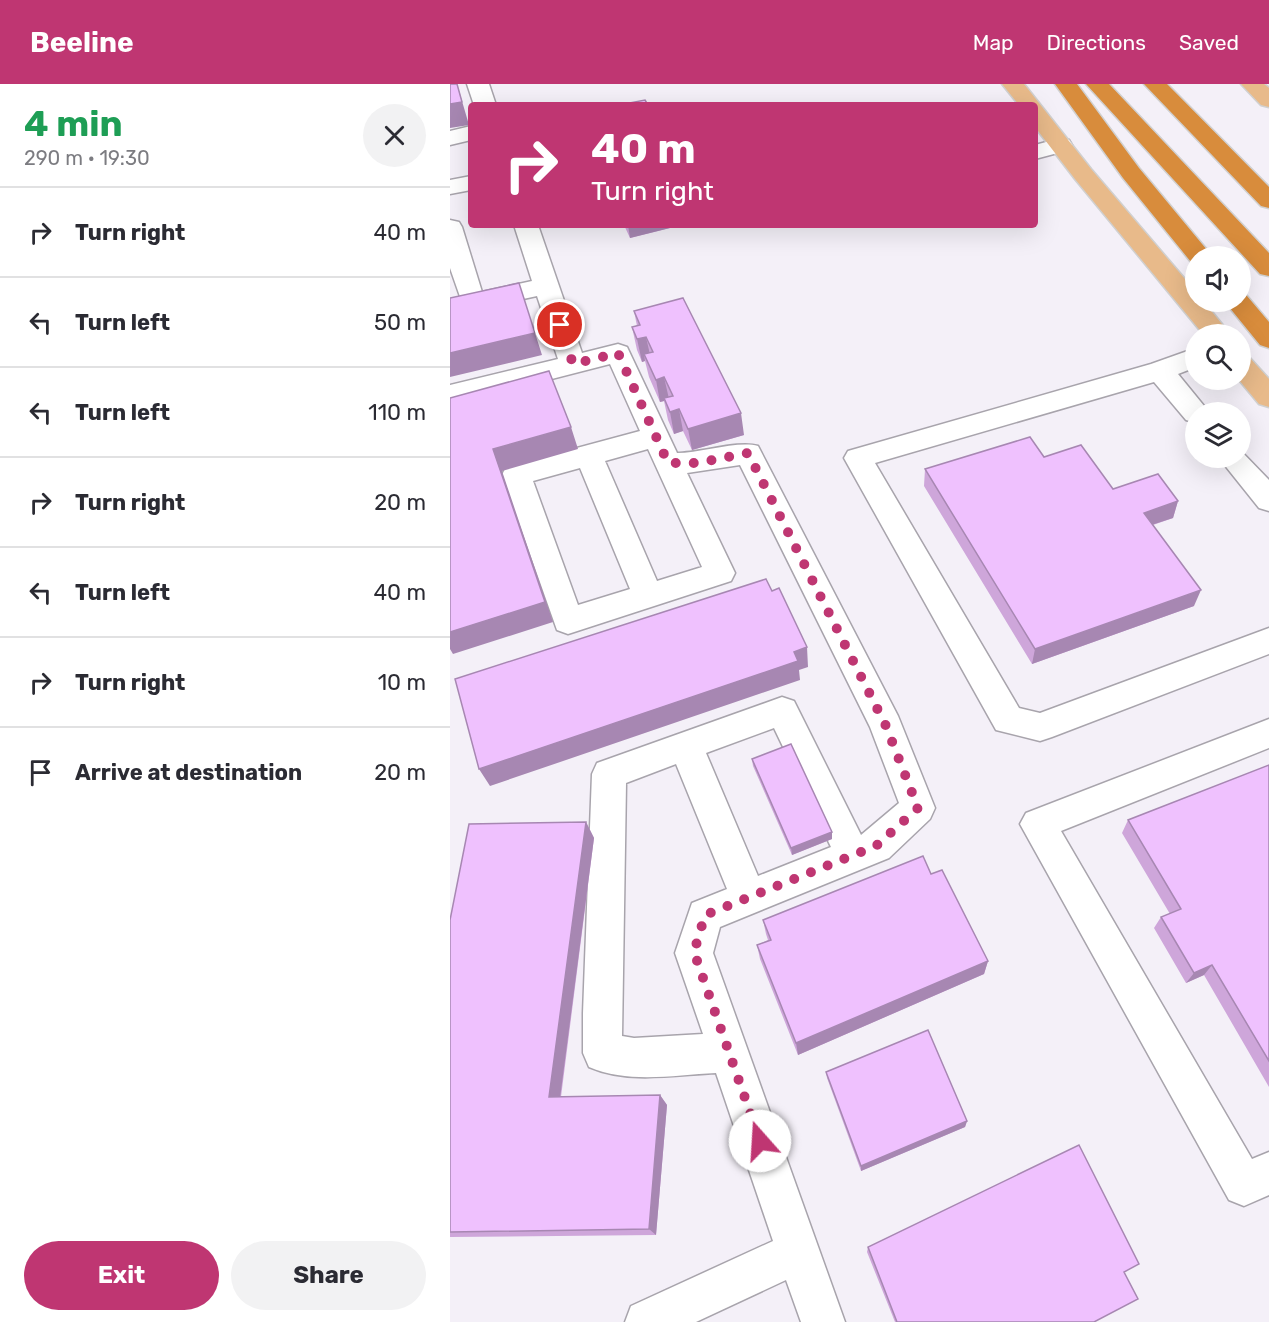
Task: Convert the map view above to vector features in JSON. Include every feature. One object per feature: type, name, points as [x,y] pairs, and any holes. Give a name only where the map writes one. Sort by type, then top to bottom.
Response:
[{"type":"highway","points":[[1066,84],[1131,173],[1192,246]]},
{"type":"highway","points":[[1097,84],[1269,268]]},
{"type":"highway","points":[[1155,84],[1269,201]]},
{"type":"highway","points":[[1246,312],[1269,339]]},
{"type":"main road","points":[[1013,84],[1028,102]]},
{"type":"main road","points":[[1252,84],[1269,100]]},
{"type":"main road","points":[[1038,116],[1209,324]]},
{"type":"main road","points":[[1251,376],[1269,397]]},
{"type":"lane","points":[[478,84],[484,102]]},
{"type":"lane","points":[[450,138],[468,134]]},
{"type":"lane","points":[[1038,151],[1061,145]]},
{"type":"lane","points":[[450,188],[468,184]]},
{"type":"lane","points":[[450,227],[473,302],[546,286]]},
{"type":"lane","points":[[527,228],[573,364]]},
{"type":"lane","points":[[450,395],[618,353],[662,450],[720,573],[568,621],[516,475],[589,456],[662,450],[698,463],[748,453],[886,726],[918,808],[876,846],[705,915],[694,952],[823,1322]]},
{"type":"lane","points":[[1185,361],[1160,371],[858,458],[1008,720],[1041,727],[1269,641]]},
{"type":"lane","points":[[1160,371],[1187,402]]},
{"type":"lane","points":[[589,456],[648,596]]},
{"type":"lane","points":[[1242,468],[1269,500]]},
{"type":"lane","points":[[729,1052],[634,1058],[603,1053],[602,1013],[609,774],[782,711],[853,856]]},
{"type":"lane","points":[[1269,733],[1038,824],[1244,1185],[1269,1173]]},
{"type":"lane","points":[[686,746],[748,898]]},
{"type":"lane","points":[[647,1322],[798,1252]]},
{"type":"building","points":[[450,84],[457,84],[462,102],[450,104]]},
{"type":"building","points":[[519,283],[535,333],[450,353],[450,298]]},
{"type":"building","points":[[683,298],[741,413],[688,429],[679,409],[670,412],[664,398],[673,396],[664,377],[656,380],[644,354],[653,352],[646,337],[637,339],[632,327],[640,325],[634,311]]},
{"type":"building","points":[[549,371],[571,427],[493,449],[545,602],[450,632],[450,398]]},
{"type":"building","points":[[1030,437],[1044,457],[1081,445],[1113,489],[1158,474],[1178,501],[1144,513],[1201,590],[1035,649],[925,469]]},
{"type":"building","points":[[766,579],[772,591],[779,588],[807,647],[794,652],[798,661],[479,769],[455,679]]},
{"type":"building","points":[[791,744],[832,832],[791,848],[752,759]]},
{"type":"building","points":[[1269,765],[1269,1061],[1212,965],[1194,973],[1161,917],[1181,909],[1128,820]]},
{"type":"building","points":[[586,822],[549,1097],[660,1095],[649,1229],[450,1232],[450,920],[469,824]]},
{"type":"building","points":[[923,856],[931,874],[942,870],[988,961],[796,1043],[757,945],[771,940],[763,920]]},
{"type":"building","points":[[928,1030],[967,1121],[861,1166],[826,1072]]},
{"type":"building","points":[[1079,1145],[1139,1264],[1124,1272],[1138,1299],[1094,1322],[897,1322],[868,1247]]},
{"type":"route","points":[[560,325],[573,364],[618,353],[668,463],[698,463],[748,453],[886,726],[918,808],[876,846],[705,915],[694,952],[760,1141]]}]
